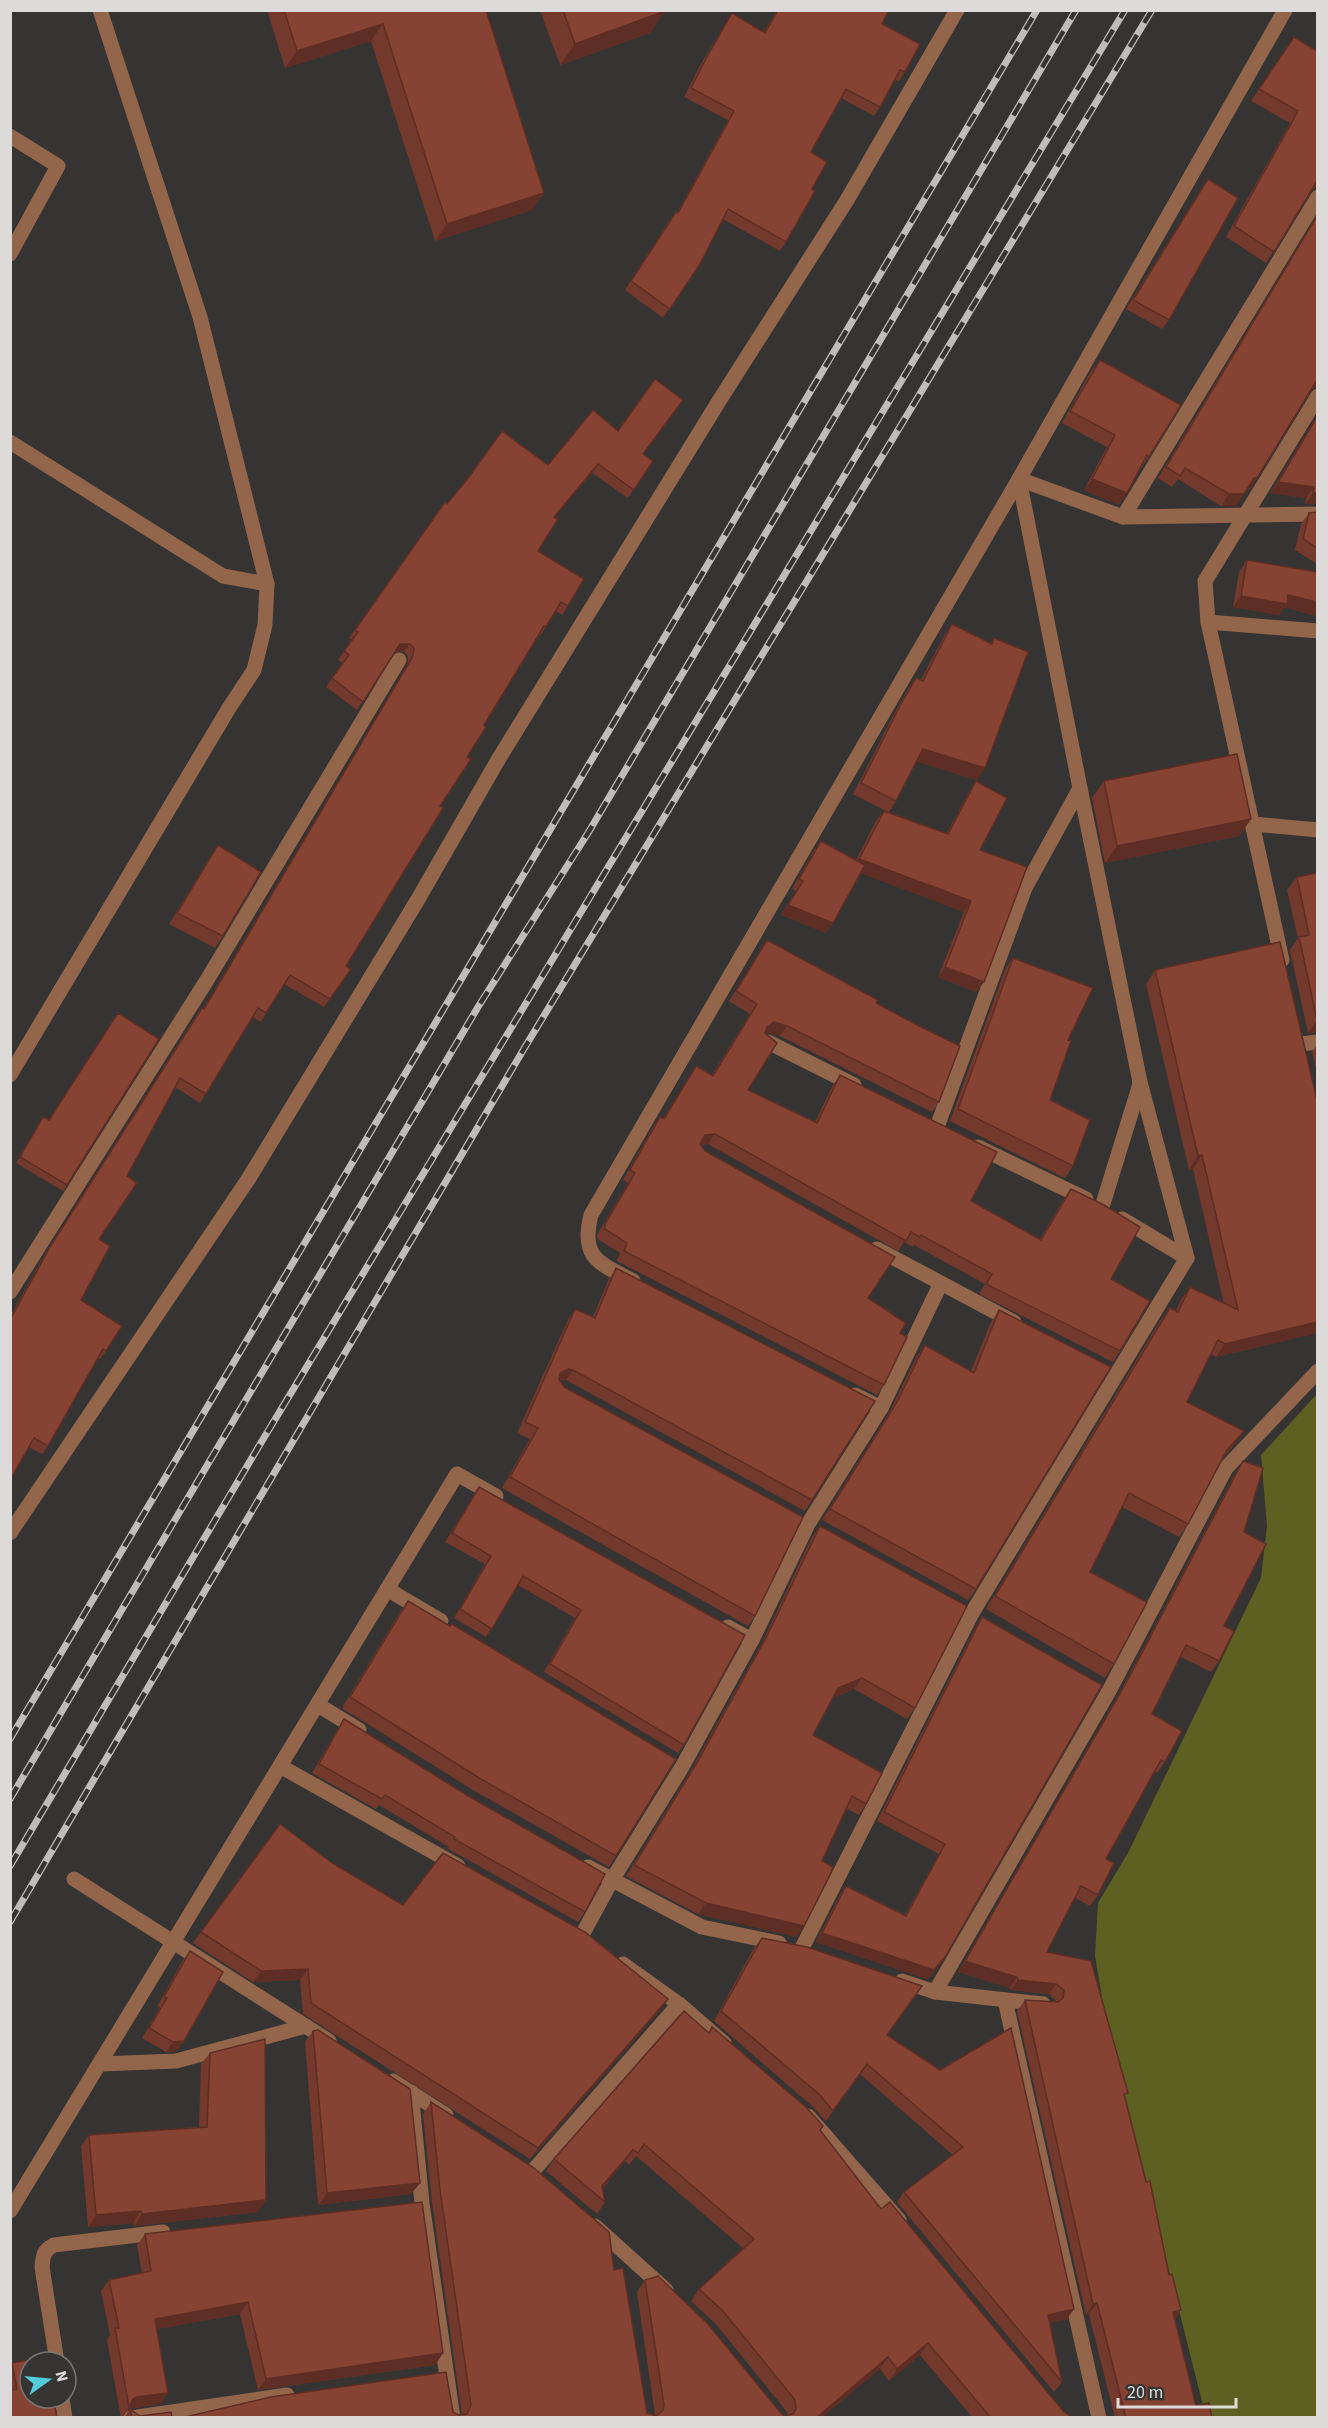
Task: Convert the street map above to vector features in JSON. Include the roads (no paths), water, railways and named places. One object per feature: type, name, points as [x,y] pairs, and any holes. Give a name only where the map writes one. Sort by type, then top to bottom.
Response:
[{"type":"street","points":[[10,1075],[254,670],[265,625],[267,584],[200,317],[100,10]]},
{"type":"street","points":[[10,1533],[249,1178],[417,901],[498,760],[719,400],[847,200],[957,10]]},
{"type":"street","points":[[651,1290],[599,1263],[588,1247],[587,1233],[591,1215],[1019,479],[1285,10]]},
{"type":"street","points":[[10,136],[58,166],[10,254]]},
{"type":"street","points":[[1123,517],[1317,197]]},
{"type":"street","points":[[1285,975],[1208,622],[1205,581],[1317,396]]},
{"type":"street","points":[[10,442],[224,576],[267,584]]},
{"type":"street","points":[[1019,479],[1123,517],[1317,514]]},
{"type":"street","points":[[571,1857],[702,1927],[808,1950],[972,1613],[1111,1371],[1186,1258],[1140,1082],[1019,479]]},
{"type":"street","points":[[1208,622],[1317,631]]},
{"type":"street","points":[[10,1292],[207,980],[399,660]]},
{"type":"street","points":[[937,1127],[1025,888],[1080,788]]},
{"type":"street","points":[[1253,824],[1317,830]]},
{"type":"street","points":[[768,1042],[863,1090]]},
{"type":"street","points":[[1300,1044],[1317,1042]]},
{"type":"street","points":[[1102,1207],[1140,1082]]},
{"type":"street","points":[[968,1142],[1102,1207],[1186,1258]]},
{"type":"street","points":[[868,1244],[940,1285],[1023,1327]]},
{"type":"street","points":[[582,1935],[676,1764],[752,1640],[808,1524],[881,1408],[940,1285]]},
{"type":"street","points":[[935,1992],[1226,1468],[1317,1371]]},
{"type":"street","points":[[839,1387],[881,1408]]},
{"type":"street","points":[[10,2211],[457,1474],[508,1503]]},
{"type":"street","points":[[387,1588],[458,1632]]},
{"type":"street","points":[[711,1618],[752,1640]]},
{"type":"street","points":[[318,1705],[368,1736]]},
{"type":"street","points":[[280,1766],[467,1871]]},
{"type":"street","points":[[74,1879],[344,2050]]},
{"type":"street","points":[[611,1956],[679,2004],[734,2051]]},
{"type":"street","points":[[891,1978],[935,1992],[1047,2004]]},
{"type":"street","points":[[1005,2001],[1099,2418]]},
{"type":"street","points":[[532,2172],[679,2004]]},
{"type":"street","points":[[100,2064],[176,2061],[306,2026]]},
{"type":"street","points":[[383,2074],[458,2123]]},
{"type":"street","points":[[411,2092],[416,2204],[441,2373],[453,2418]]},
{"type":"street","points":[[797,2105],[906,2228]]},
{"type":"street","points":[[585,2217],[681,2304]]},
{"type":"street","points":[[55,2350],[42,2267],[43,2255],[47,2248],[54,2245],[173,2231]]},
{"type":"street","points":[[620,2247],[623,2270]]},
{"type":"street","points":[[131,2418],[307,2392]]},
{"type":"railway","points":[[10,1739],[1037,10]]},
{"type":"railway","points":[[10,1799],[478,1007],[588,833],[1076,10]]},
{"type":"railway","points":[[10,1866],[259,1446],[1125,10]]},
{"type":"railway","points":[[10,1922],[525,1047],[1152,10]]}]
